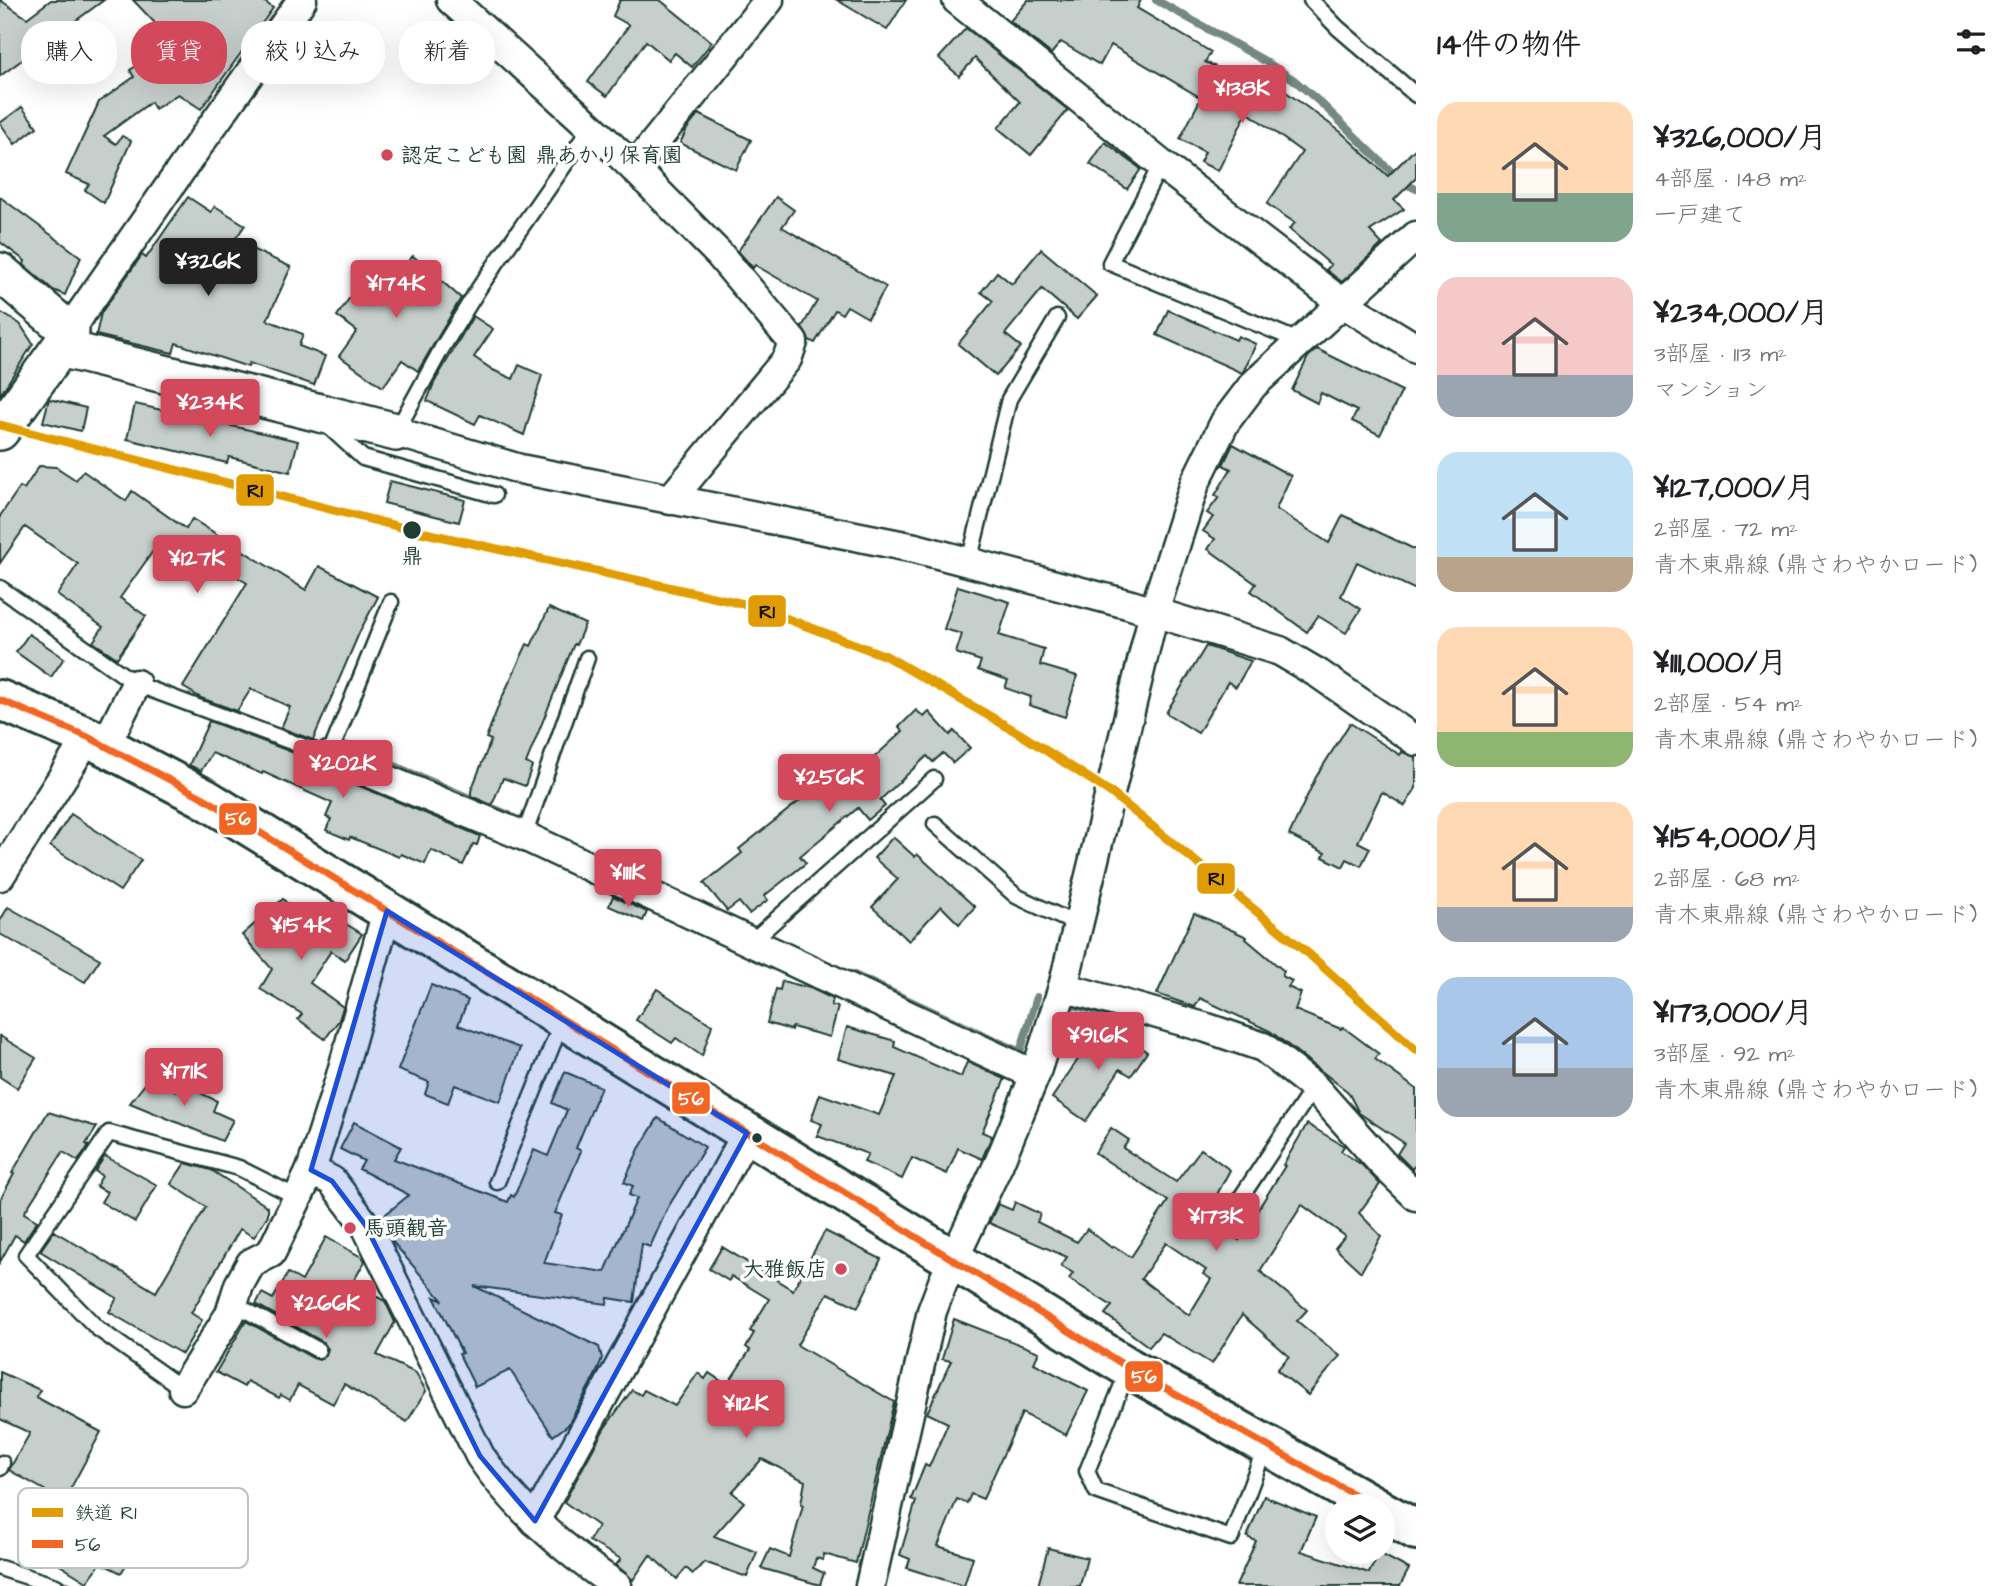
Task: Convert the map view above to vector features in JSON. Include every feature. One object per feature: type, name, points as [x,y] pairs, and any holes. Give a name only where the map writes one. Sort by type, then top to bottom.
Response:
[{"type":"main road","points":[[0,700],[96,741],[204,798],[1129,1368],[1353,1494]]},
{"type":"main road","points":[[1395,1518],[1416,1530]]},
{"type":"street","points":[[451,0],[634,168],[719,254],[793,342],[787,359],[670,500]]},
{"type":"street","points":[[634,168],[769,0]]},
{"type":"street","points":[[957,0],[1161,164],[1341,302],[1416,348]]},
{"type":"street","points":[[0,431],[295,2]]},
{"type":"street","points":[[870,1586],[932,1311],[999,1163],[1035,1075],[1063,987],[1154,612],[1195,483],[1225,422],[1253,385],[1416,236]]},
{"type":"street","points":[[0,272],[65,340],[520,469],[915,548],[1154,612],[1280,651],[1319,674],[1416,741]]},
{"type":"street","points":[[0,876],[136,684]]},
{"type":"street","points":[[329,756],[524,836],[1035,1075]]},
{"type":"street","points":[[183,1389],[230,1314],[251,1263],[271,1252],[311,1170],[340,1079],[387,911]]},
{"type":"street","points":[[1063,987],[1207,1028],[1263,1047],[1314,1087],[1381,1162],[1416,1196]]},
{"type":"street","points":[[535,1521],[747,1132]]},
{"type":"street","points":[[311,1170],[332,1181],[366,1226],[480,1456],[498,1482],[535,1521],[617,1586]]},
{"type":"lane","points":[[1311,0],[1338,29],[1416,95]]},
{"type":"lane","points":[[396,432],[479,288],[591,127]]},
{"type":"lane","points":[[1161,164],[1110,263],[1301,342]]},
{"type":"lane","points":[[970,562],[1009,399],[1057,318]]},
{"type":"lane","points":[[312,410],[363,458],[494,495]]},
{"type":"lane","points":[[0,587],[136,684],[329,756],[391,602]]},
{"type":"lane","points":[[524,836],[587,658]]},
{"type":"lane","points":[[752,941],[934,779]]},
{"type":"lane","points":[[935,824],[1016,896],[1079,925]]},
{"type":"lane","points":[[498,1182],[564,1018]]},
{"type":"lane","points":[[1230,1214],[1314,1087]]},
{"type":"lane","points":[[183,1389],[97,1328],[26,1255],[109,1133],[239,1168],[299,1198]]},
{"type":"lane","points":[[233,1303],[318,1350]]},
{"type":"lane","points":[[1129,1368],[1087,1471],[1096,1491],[1231,1538],[1266,1444]]},
{"type":"lane","points":[[0,1568],[56,1586]]},
{"type":"highlighted area","points":[[387,911],[747,1133],[535,1521],[480,1456],[366,1226],[332,1181],[311,1170]]},
{"type":"building","points":[[0,0],[27,18],[51,0],[104,0],[75,21],[21,21],[21,61],[0,76]]},
{"type":"building","points":[[133,0],[262,0],[273,8],[264,21],[241,21],[241,53],[227,73],[227,21],[153,21]]},
{"type":"building","points":[[620,0],[660,0],[712,42],[692,67],[675,53],[669,60],[646,41],[607,96],[588,82],[629,25],[613,16]]},
{"type":"building","points":[[837,0],[906,0],[887,30]]},
{"type":"building","points":[[1028,0],[1141,0],[1137,8],[1211,52],[1205,62],[1277,95],[1282,89],[1341,132],[1388,176],[1416,148],[1416,178],[1394,200],[1404,209],[1370,231],[1382,244],[1342,282],[1326,270],[1331,265],[1289,229],[1295,223],[1267,204],[1302,152],[1247,112],[1218,171],[1200,162],[1205,152],[1180,139],[1201,98],[1111,45],[1100,65],[1061,42],[1051,54],[1010,21]]},
{"type":"building","points":[[966,28],[1068,110],[1031,155],[998,128],[1020,102],[975,58],[959,76],[939,58]]},
{"type":"building","points":[[131,79],[131,84],[219,84],[201,109],[178,94],[155,109],[151,102],[104,136],[116,144],[122,136],[131,141],[104,203],[85,190],[89,184],[66,174],[99,102]]},
{"type":"building","points":[[22,107],[37,127],[15,144],[0,123]]},
{"type":"building","points":[[699,114],[751,140],[736,170],[680,143]]},
{"type":"building","points":[[1105,142],[1141,169],[1127,189],[1090,164]]},
{"type":"building","points":[[0,197],[81,257],[65,295],[53,290],[24,265],[25,261],[0,242]]},
{"type":"building","points":[[188,197],[211,212],[215,206],[245,225],[234,241],[291,267],[267,320],[303,334],[299,346],[325,356],[314,385],[249,363],[248,367],[176,343],[173,353],[96,335],[101,313],[142,255],[146,258]]},
{"type":"building","points":[[776,197],[794,210],[782,227],[886,287],[868,318],[847,306],[842,314],[835,310],[815,343],[809,340],[802,327],[817,301],[755,265],[753,268],[738,251]]},
{"type":"building","points":[[1041,249],[1097,296],[1077,319],[1042,289],[1005,334],[1021,347],[996,376],[958,344],[993,301],[981,292],[997,272],[1012,284]]},
{"type":"building","points":[[413,256],[461,298],[418,371],[402,360],[383,387],[339,356],[357,331],[337,316],[367,273],[385,286]]},
{"type":"building","points":[[1168,310],[1236,340],[1238,336],[1256,344],[1242,373],[1157,335]]},
{"type":"building","points":[[0,312],[20,324],[33,344],[0,395]]},
{"type":"building","points":[[473,316],[493,329],[474,357],[513,379],[519,365],[542,375],[524,435],[480,415],[475,424],[427,401],[434,383]]},
{"type":"building","points":[[1317,349],[1402,391],[1380,435],[1352,421],[1357,411],[1321,393],[1317,403],[1292,390],[1308,357]]},
{"type":"building","points":[[49,399],[86,408],[81,431],[43,422]]},
{"type":"building","points":[[135,404],[298,441],[290,472],[229,457],[227,463],[127,439]]},
{"type":"building","points":[[1233,444],[1291,476],[1276,509],[1329,543],[1343,515],[1416,550],[1416,590],[1357,562],[1341,596],[1361,609],[1346,633],[1318,616],[1307,632],[1251,591],[1256,584],[1208,549],[1215,539],[1203,531],[1213,517],[1207,513],[1219,497],[1215,495],[1231,469],[1223,465]]},
{"type":"building","points":[[39,466],[56,467],[76,480],[83,471],[126,501],[132,491],[186,529],[192,519],[306,590],[319,566],[378,597],[360,631],[313,740],[281,728],[290,707],[251,689],[237,711],[201,698],[183,687],[247,583],[213,562],[207,573],[158,544],[120,598],[146,616],[117,658],[93,642],[103,627],[57,595],[78,564],[25,527],[0,563],[0,516],[20,487],[24,489]]},
{"type":"building","points":[[390,481],[465,500],[459,522],[384,503]]},
{"type":"building","points":[[958,586],[1010,602],[999,635],[1044,649],[1040,665],[1077,676],[1065,717],[1029,705],[1031,697],[1005,688],[1008,680],[978,670],[981,661],[956,653],[962,634],[944,629]]},
{"type":"building","points":[[549,608],[585,624],[576,645],[574,644],[526,763],[532,766],[525,786],[503,778],[492,805],[471,796],[491,740],[486,738],[527,644],[531,646]]},
{"type":"building","points":[[29,634],[64,658],[51,677],[16,652]]},
{"type":"building","points":[[1206,646],[1251,661],[1236,687],[1228,682],[1198,733],[1166,713]]},
{"type":"building","points":[[916,710],[924,717],[929,712],[950,735],[954,731],[970,748],[953,763],[943,753],[933,762],[927,756],[880,800],[885,806],[868,820],[858,808],[800,856],[806,863],[764,896],[768,900],[749,914],[739,902],[727,911],[704,883],[742,853],[739,849],[812,791],[818,798],[853,769],[857,773],[903,731],[899,727]]},
{"type":"building","points":[[209,721],[305,757],[323,771],[480,836],[477,845],[473,844],[463,865],[431,850],[425,864],[326,830],[331,819],[326,817],[332,803],[212,753],[201,771],[189,765]]},
{"type":"building","points":[[1350,723],[1400,755],[1402,752],[1416,757],[1416,788],[1405,806],[1382,792],[1358,842],[1370,848],[1361,866],[1347,859],[1343,867],[1323,857],[1325,853],[1289,835],[1316,777]]},
{"type":"building","points":[[71,814],[141,860],[120,891],[50,846]]},
{"type":"building","points":[[893,837],[915,857],[917,854],[975,907],[959,924],[941,906],[909,941],[872,907],[898,879],[874,858]]},
{"type":"building","points":[[613,896],[647,912],[643,921],[609,906]]},
{"type":"building","points":[[283,899],[317,937],[332,915],[362,934],[345,960],[331,951],[310,983],[343,1007],[339,1020],[325,1039],[298,1019],[302,1014],[260,989],[272,969],[242,935]]},
{"type":"building","points":[[8,907],[100,959],[85,982],[0,934],[0,921]]},
{"type":"building","points":[[1194,913],[1247,937],[1246,939],[1284,971],[1282,976],[1292,981],[1288,987],[1301,993],[1295,1010],[1341,1029],[1343,1027],[1379,1054],[1375,1059],[1416,1089],[1416,1164],[1412,1169],[1397,1154],[1404,1143],[1359,1113],[1348,1092],[1270,1031],[1200,998],[1195,1007],[1157,994]]},
{"type":"building","points":[[782,981],[810,988],[833,999],[831,1005],[838,1007],[830,1037],[767,1023],[776,989],[780,990]]},
{"type":"building","points":[[431,985],[468,1000],[458,1025],[520,1048],[500,1102],[455,1085],[448,1103],[425,1094],[429,1082],[398,1070]]},
{"type":"building","points":[[657,989],[712,1025],[702,1056],[676,1038],[672,1043],[636,1020]]},
{"type":"building","points":[[1110,1026],[1147,1052],[1131,1076],[1120,1069],[1086,1121],[1052,1098],[1095,1034],[1102,1038]]},
{"type":"building","points":[[847,1027],[895,1041],[894,1047],[961,1077],[967,1062],[1005,1079],[982,1132],[992,1136],[982,1159],[958,1148],[947,1174],[912,1158],[902,1179],[864,1162],[868,1154],[817,1136],[822,1124],[811,1120],[820,1094],[879,1115],[896,1076],[838,1059]]},
{"type":"building","points":[[0,1036],[36,1058],[17,1088],[0,1077]]},
{"type":"building","points":[[565,1072],[601,1087],[576,1148],[581,1151],[555,1213],[562,1215],[544,1263],[605,1272],[637,1198],[629,1195],[633,1186],[624,1182],[639,1149],[658,1118],[705,1147],[667,1209],[650,1247],[642,1244],[634,1302],[608,1298],[607,1304],[474,1286],[599,1347],[602,1358],[597,1372],[568,1425],[553,1436],[510,1370],[475,1387],[459,1354],[462,1353],[434,1297],[443,1301],[391,1240],[381,1218],[409,1195],[359,1169],[364,1161],[340,1149],[354,1122],[401,1147],[394,1159],[508,1202],[511,1195],[514,1197],[534,1150],[548,1156],[567,1110],[552,1103]]},
{"type":"building","points":[[149,1079],[176,1091],[180,1083],[217,1101],[213,1111],[233,1120],[222,1141],[130,1103]]},
{"type":"building","points":[[48,1112],[97,1127],[86,1144],[89,1146],[78,1161],[63,1152],[24,1213],[37,1221],[24,1241],[15,1235],[0,1262],[0,1200],[14,1174],[12,1173]]},
{"type":"building","points":[[1307,1124],[1344,1146],[1341,1151],[1362,1165],[1380,1184],[1359,1213],[1381,1236],[1361,1272],[1335,1248],[1345,1236],[1302,1205],[1260,1271],[1307,1310],[1297,1321],[1340,1356],[1308,1395],[1277,1370],[1289,1356],[1242,1315],[1212,1364],[1161,1333],[1149,1347],[1105,1314],[1112,1306],[1069,1279],[1073,1273],[1061,1266],[1067,1257],[989,1223],[998,1204],[1012,1210],[1015,1202],[1040,1214],[1037,1222],[1077,1242],[1087,1229],[1112,1248],[1114,1246],[1131,1257],[1168,1201],[1095,1153],[1111,1128],[1129,1140],[1123,1148],[1176,1182],[1201,1149],[1230,1170],[1205,1217],[1239,1240],[1285,1166],[1283,1165]],"holes":[[[1166,1243],[1206,1270],[1203,1274],[1211,1279],[1189,1315],[1141,1279]]]},
{"type":"building","points":[[105,1156],[157,1185],[135,1222],[101,1202],[107,1192],[96,1186],[102,1176],[95,1171]]},
{"type":"building","points":[[185,1163],[211,1170],[268,1207],[268,1215],[254,1237],[240,1229],[191,1313],[202,1320],[182,1354],[109,1312],[117,1298],[40,1251],[54,1231],[156,1292],[206,1207],[171,1184]]},
{"type":"building","points":[[825,1231],[881,1259],[858,1307],[828,1293],[797,1345],[894,1402],[856,1563],[824,1554],[823,1560],[816,1558],[813,1568],[824,1573],[820,1585],[761,1568],[770,1549],[789,1557],[803,1505],[805,1481],[762,1459],[732,1492],[744,1502],[714,1536],[757,1552],[747,1577],[704,1562],[693,1574],[686,1568],[677,1579],[650,1555],[633,1580],[616,1565],[621,1559],[589,1541],[598,1526],[564,1502],[604,1429],[632,1390],[641,1395],[644,1390],[675,1406],[698,1373],[705,1379],[709,1373],[727,1385],[750,1350],[746,1347],[754,1333],[750,1331],[769,1299],[731,1276],[729,1281],[709,1269],[722,1247],[793,1290]]},
{"type":"building","points":[[326,1237],[363,1258],[365,1261],[352,1284],[385,1301],[395,1322],[377,1355],[416,1373],[426,1391],[407,1422],[344,1384],[333,1404],[298,1385],[290,1400],[281,1395],[279,1398],[247,1381],[244,1387],[216,1372],[246,1321],[313,1358],[319,1360],[326,1355],[328,1349],[323,1342],[256,1304],[262,1293],[273,1299],[288,1273],[302,1281]]},
{"type":"building","points":[[954,1319],[1039,1352],[1034,1363],[1088,1391],[1066,1435],[1022,1413],[983,1499],[971,1494],[967,1503],[957,1499],[938,1546],[973,1557],[964,1586],[907,1568],[910,1559],[900,1555],[916,1501],[911,1499],[925,1465],[929,1467],[948,1423],[927,1413],[951,1361],[942,1359]]},
{"type":"building","points":[[0,1372],[40,1390],[36,1397],[101,1432],[71,1488],[41,1488],[9,1470],[30,1433],[0,1419]]},
{"type":"building","points":[[1264,1496],[1316,1517],[1301,1551],[1325,1559],[1325,1564],[1341,1564],[1369,1573],[1374,1564],[1395,1564],[1395,1562],[1409,1569],[1400,1586],[1236,1586],[1256,1541],[1247,1537]]},
{"type":"building","points":[[1048,1548],[1087,1558],[1080,1586],[1038,1586]]},
{"type":"building","points":[[64,1568],[97,1568],[87,1582]]},
{"type":"building","points":[[111,1568],[124,1568],[121,1573]]},
{"type":"waterway","points":[[1156,0],[1293,79],[1402,182],[1416,189]]},
{"type":"waterway","points":[[348,746],[509,815]]},
{"type":"waterway","points":[[852,974],[1020,1052],[1037,997]]},
{"type":"waterway","points":[[1076,1006],[1110,1015]]},
{"type":"waterway","points":[[53,1580],[70,1586]]},
{"type":"rail line","name":"R1","points":[[0,425],[412,530],[753,606],[886,656],[1022,735],[1110,792],[1310,955],[1416,1050]]},
{"type":"transit line","name":"56","points":[[0,700],[88,737],[204,798],[1129,1368],[1353,1494]]},
{"type":"place","name":"認定こども園 鼎あかり保育園","points":[[387,155]]},
{"type":"place","name":"鼎","points":[[412,530]]},
{"type":"place","name":"馬頭観音","points":[[350,1228]]},
{"type":"place","name":"大雅飯店","points":[[841,1269]]}]
